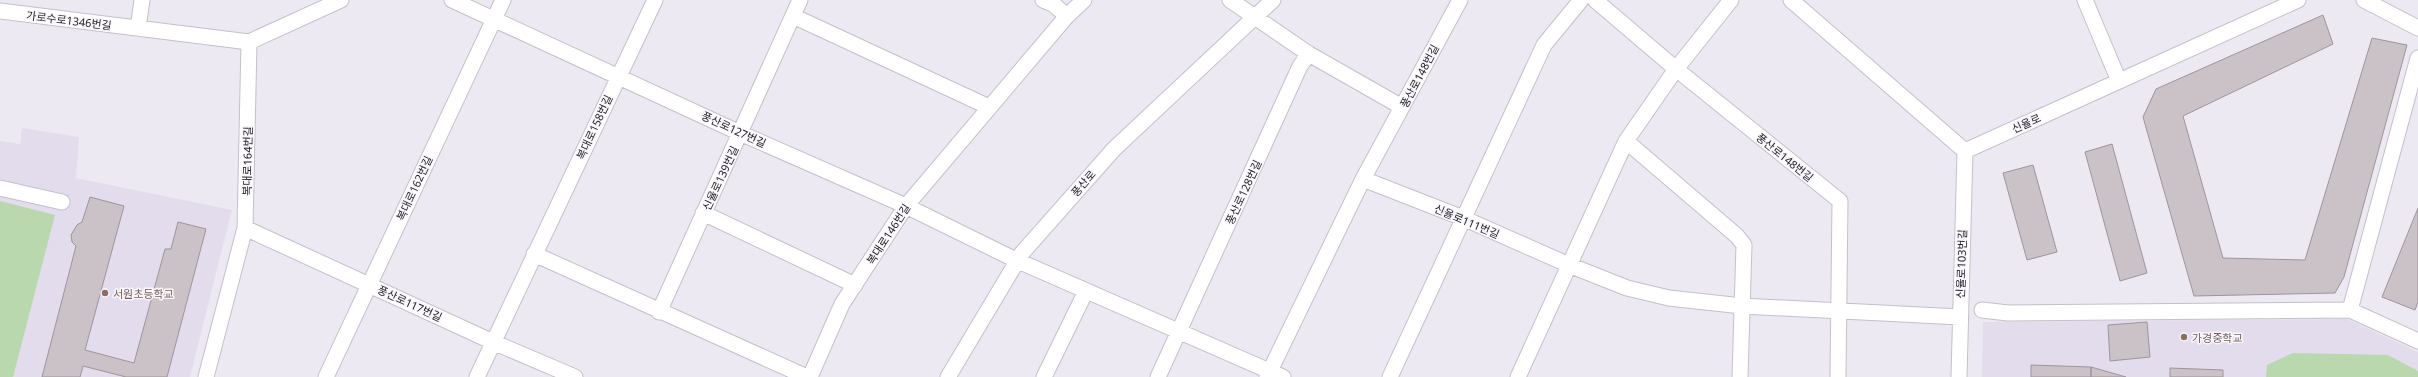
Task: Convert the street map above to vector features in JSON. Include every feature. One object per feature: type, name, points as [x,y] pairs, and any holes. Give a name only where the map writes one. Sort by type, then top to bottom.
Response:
[{"type":"street","points":[[138,28],[142,0]]},
{"type":"street","points":[[249,42],[341,0]]},
{"type":"street","name":"풍산로127번길","points":[[452,0],[619,75],[740,133],[906,206],[1016,260]]},
{"type":"street","name":"복대로162번길","points":[[326,377],[503,0]]},
{"type":"street","name":"복대로158번길","points":[[477,377],[492,342],[655,0]]},
{"type":"street","name":"신율로139번길","points":[[659,312],[800,0]]},
{"type":"street","points":[[1043,0],[1053,4],[1067,16]]},
{"type":"street","name":"복대로146번길","points":[[659,312],[809,377],[842,304],[906,206],[1067,16],[1084,0]]},
{"type":"street","points":[[1230,0],[1254,18],[1309,54],[1402,107]]},
{"type":"street","name":"풍산로","points":[[948,377],[1016,260],[1114,149],[1273,0]]},
{"type":"street","name":"풍산로148번길","points":[[1363,179],[1460,0]]},
{"type":"street","points":[[1390,377],[1544,45],[1581,0]]},
{"type":"street","name":"풍산로148번길","points":[[1595,0],[1676,69],[1840,201],[1838,377]]},
{"type":"street","points":[[1523,375],[1569,265],[1626,141],[1676,69],[1731,0]]},
{"type":"street","points":[[1791,0],[1965,151]]},
{"type":"street","points":[[2085,0],[2119,81]]},
{"type":"street","name":"신율로","points":[[1965,151],[2298,0]]},
{"type":"street","points":[[2364,0],[2418,28]]},
{"type":"street","name":"가로수로1346번길","points":[[4,8],[138,28],[249,42]]},
{"type":"street","points":[[793,16],[990,107]]},
{"type":"street","name":"복대로164번길","points":[[206,377],[245,228],[249,42]]},
{"type":"street","name":"풍산로128번길","points":[[1158,377],[1300,66],[1309,54]]},
{"type":"street","points":[[2350,310],[2418,58]]},
{"type":"street","points":[[1626,141],[1737,236],[1744,245],[1740,377]]},
{"type":"street","name":"신율로103번길","points":[[1960,377],[1960,317],[1965,151]]},
{"type":"street","points":[[1016,260],[1178,331],[1273,375],[1363,179]]},
{"type":"street","name":"신율로111번길","points":[[1363,179],[1463,218],[1569,265],[1627,288],[1670,298],[1742,306],[1960,317]]},
{"type":"street","points":[[0,188],[62,202]]},
{"type":"street","points":[[703,213],[855,285]]},
{"type":"street","name":"풍산로117번길","points":[[245,228],[369,283],[492,342],[575,377]]},
{"type":"street","points":[[534,254],[659,312]]},
{"type":"street","points":[[1044,377],[1086,291]]},
{"type":"street","points":[[1982,310],[2008,313],[2350,310],[2418,341]]},
{"type":"shaded area","name":"서원초등학교","points":[[22,128],[79,137],[76,178],[232,210],[190,377],[0,377],[0,141],[20,144]]},
{"type":"shaded area","name":"가경중학교","points":[[2347,319],[2418,352],[2418,377],[1982,377],[1983,322]]},
{"type":"green space","points":[[0,201],[55,215],[13,377],[0,377]]},
{"type":"green space","points":[[2293,353],[2388,355],[2418,371],[2418,377],[2266,377],[2267,365]]},
{"type":"building","points":[[2323,15],[2333,44],[2183,116],[2223,258],[2305,260],[2372,38],[2407,45],[2344,277],[2335,293],[2194,296],[2143,117],[2156,89]]},
{"type":"building","points":[[2112,144],[2147,273],[2120,281],[2085,152]]},
{"type":"building","points":[[2033,165],[2057,252],[2027,260],[2003,173]]},
{"type":"building","points":[[90,197],[124,206],[85,350],[134,363],[165,249],[171,249],[178,222],[206,229],[167,377],[126,377],[83,366],[80,377],[42,377],[76,246],[72,242],[71,235],[77,225],[82,222]]},
{"type":"building","points":[[2418,208],[2418,302],[2415,310],[2382,297]]},
{"type":"building","points":[[2147,322],[2150,357],[2110,361],[2108,325]]},
{"type":"building","points":[[2031,365],[2091,367],[2091,377],[2031,377]]},
{"type":"building","points":[[2091,367],[2126,377],[2091,377]]},
{"type":"building","name":"가경중학교","points":[[2170,368],[2223,370],[2223,377],[2170,377]]},
{"type":"place","name":"서원초등학교","points":[[105,293]]},
{"type":"place","name":"가경중학교","points":[[2184,337]]}]
